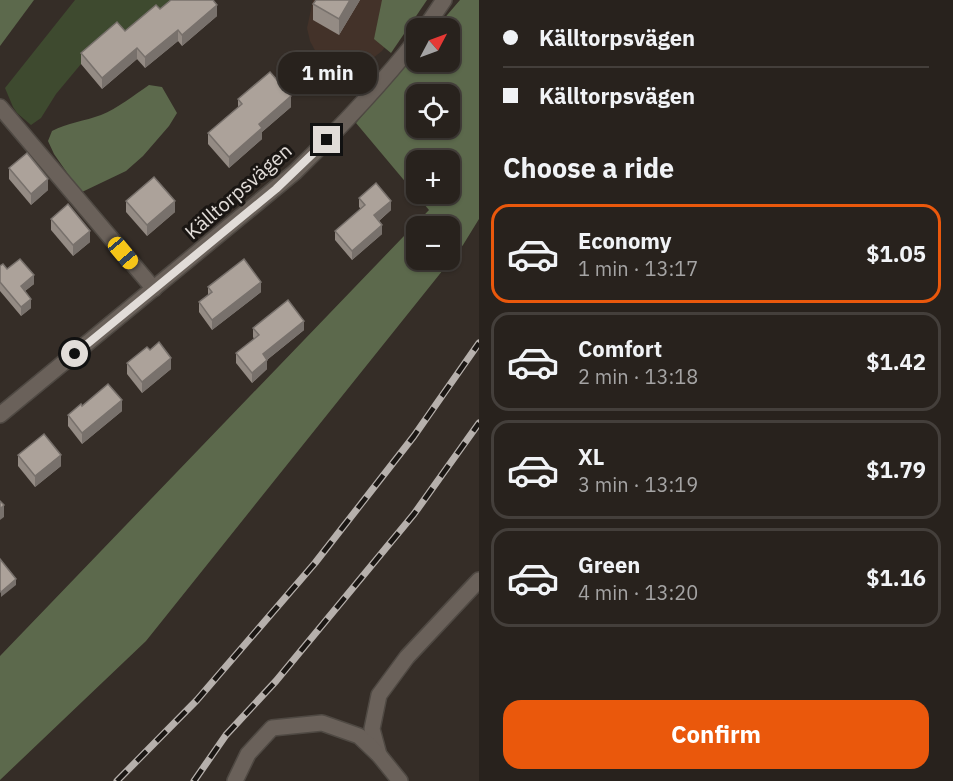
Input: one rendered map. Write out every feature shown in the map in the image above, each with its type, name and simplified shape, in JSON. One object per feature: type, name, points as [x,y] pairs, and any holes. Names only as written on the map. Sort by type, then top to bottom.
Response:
[{"type":"street","points":[[432,18],[444,0]]},
{"type":"street","name":"Källtorpsvägen","points":[[0,415],[295,172],[406,54]]},
{"type":"street","points":[[0,107],[154,290]]},
{"type":"street","points":[[379,755],[372,729],[379,695],[407,657],[479,579]]},
{"type":"street","points":[[235,781],[248,754],[272,728],[322,723],[359,736],[379,755],[400,781]]},
{"type":"shaded area","points":[[313,0],[418,0],[382,51],[364,65],[342,71],[320,60],[310,41],[307,28]]},
{"type":"green space","points":[[0,0],[34,0],[0,46]]},
{"type":"green space","points":[[75,0],[184,0],[125,42],[117,33],[81,64],[56,94],[41,118],[31,125],[17,113],[5,88]]},
{"type":"green space","points":[[382,0],[427,0],[415,18],[406,18],[406,31],[391,53],[374,39]]},
{"type":"green space","points":[[460,0],[479,0],[479,219],[460,249],[460,216],[423,216],[429,210],[424,204],[460,204],[460,150],[406,150],[406,183],[356,123],[406,64],[406,72],[460,72],[460,18],[445,18]]},
{"type":"green space","points":[[149,85],[162,87],[177,113],[169,126],[143,156],[126,171],[82,192],[54,154],[48,141],[52,131],[107,112]]},
{"type":"green space","points":[[406,234],[406,270],[443,270],[146,641],[0,780],[0,656]]},
{"type":"building","points":[[171,0],[213,0],[217,5],[182,35],[178,30],[145,57],[137,48],[102,78],[81,53],[117,22],[125,31],[156,5],[160,9]]},
{"type":"building","points":[[316,0],[350,0],[339,19],[313,4]]},
{"type":"building","points":[[270,72],[291,96],[259,124],[262,128],[229,157],[208,133],[242,104],[238,99]]},
{"type":"building","points":[[27,153],[48,179],[31,194],[9,168]]},
{"type":"building","points":[[154,177],[175,201],[147,225],[126,201]]},
{"type":"building","points":[[376,183],[391,201],[374,215],[382,225],[352,251],[335,231],[365,205],[359,198]]},
{"type":"building","points":[[68,204],[90,231],[73,245],[51,219]]},
{"type":"building","points":[[20,259],[34,275],[21,286],[31,299],[21,307],[0,282],[0,266],[3,264],[7,269]]},
{"type":"building","points":[[244,259],[261,282],[212,320],[199,302],[212,292],[208,287]]},
{"type":"building","points":[[288,300],[304,321],[263,354],[267,360],[252,373],[236,353],[259,335],[253,328]]},
{"type":"building","points":[[159,342],[171,358],[142,382],[127,363],[147,347],[150,350]]},
{"type":"building","points":[[108,384],[122,400],[82,433],[68,415]]},
{"type":"building","points":[[44,434],[61,455],[35,476],[18,455]]},
{"type":"building","points":[[0,559],[16,579],[1,592],[0,590]]},
{"type":"railway","points":[[117,781],[197,700],[315,563],[414,436],[479,343]]},
{"type":"railway","points":[[194,781],[226,735],[276,681],[414,514],[479,423]]},
{"type":"route","points":[[75,354],[276,189],[327,140]]}]
